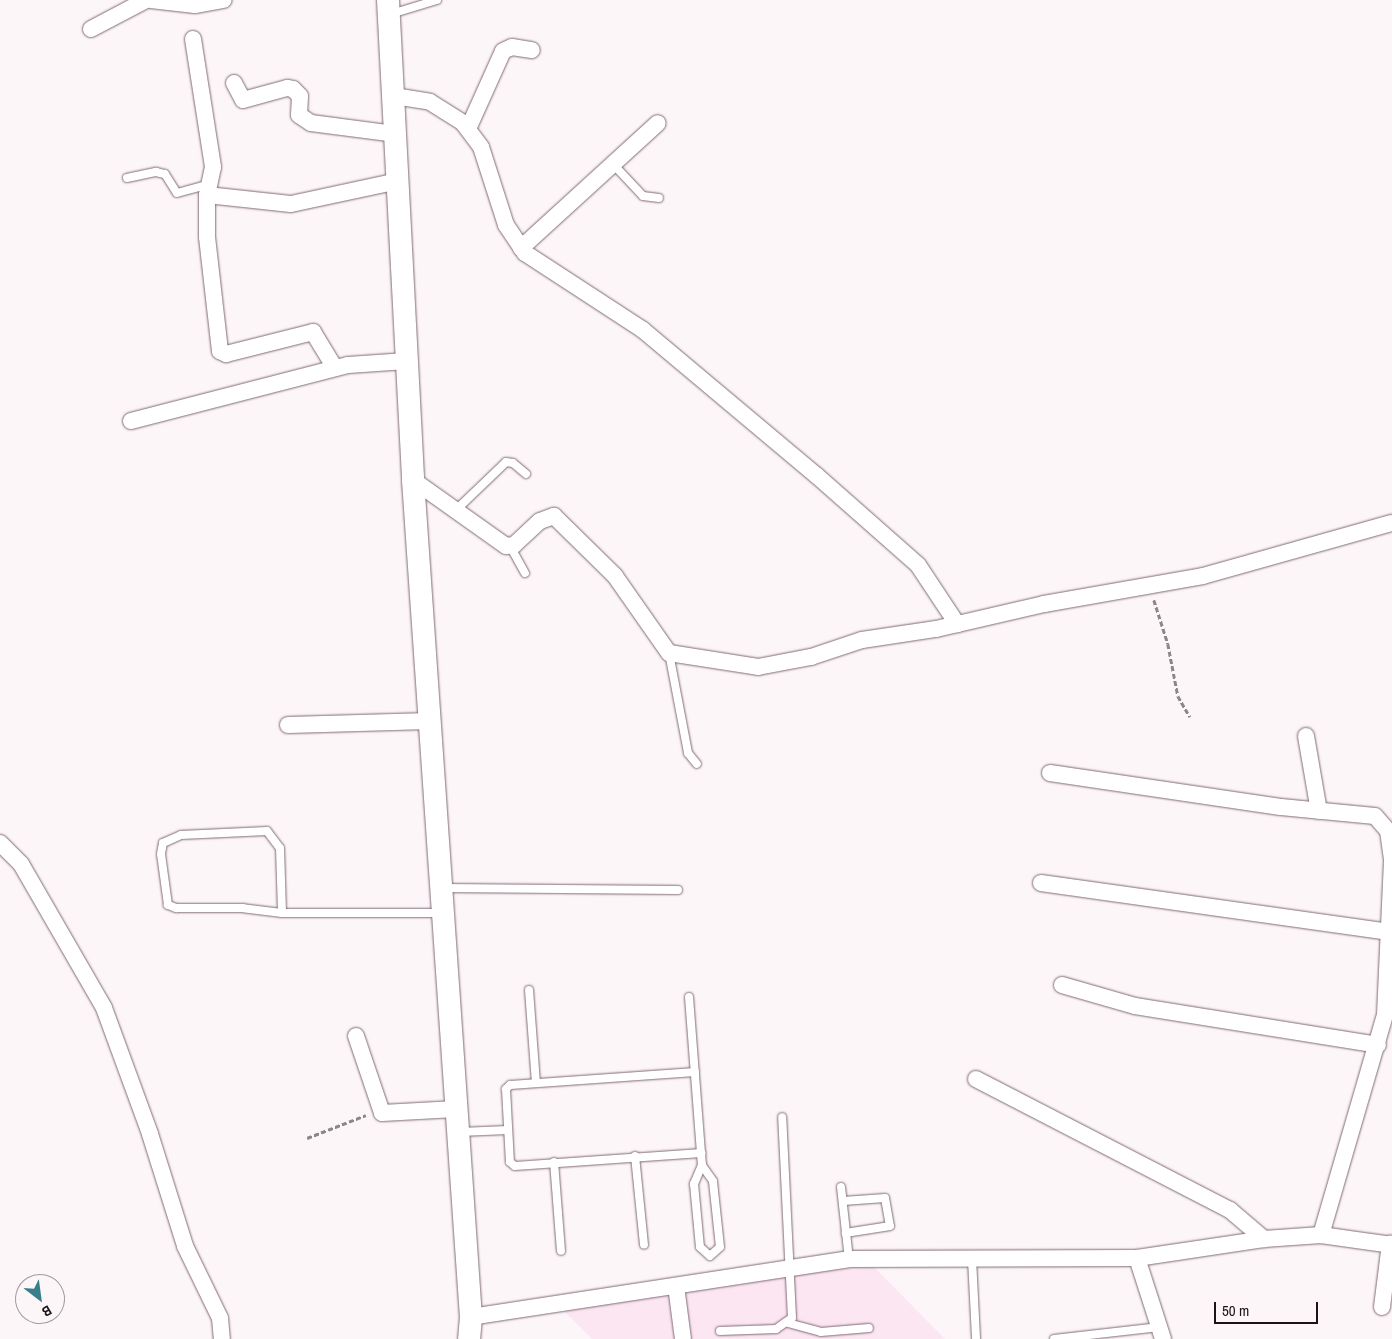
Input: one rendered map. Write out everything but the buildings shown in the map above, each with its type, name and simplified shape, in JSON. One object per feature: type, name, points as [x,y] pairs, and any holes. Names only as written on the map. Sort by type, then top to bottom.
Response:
[{"type":"street","points":[[91,29],[146,0]]},
{"type":"street","points":[[160,1],[195,5],[224,0]]},
{"type":"street","points":[[388,8],[413,480],[443,888],[471,1317],[469,1339]]},
{"type":"street","points":[[194,39],[211,144],[209,189],[210,279],[220,351],[226,354],[313,332],[335,368]]},
{"type":"street","points":[[468,129],[504,51],[512,47],[532,50]]},
{"type":"street","points":[[234,83],[244,100],[287,88],[293,90],[300,96],[299,114],[311,123],[396,134]]},
{"type":"street","points":[[394,96],[438,106],[468,129],[481,147],[506,224],[521,248],[545,269],[643,330],[816,475],[918,565],[957,624]]},
{"type":"street","points":[[521,248],[658,123]]},
{"type":"street","points":[[209,189],[291,204],[398,181]]},
{"type":"street","points":[[131,421],[335,368],[407,361]]},
{"type":"street","points":[[413,480],[510,546],[540,521],[554,516],[615,576],[669,653],[742,666],[776,666],[862,640],[957,624],[1044,604],[1149,587],[1392,523]]},
{"type":"street","points":[[288,725],[430,722]]},
{"type":"street","points":[[1306,736],[1319,811]]},
{"type":"street","points":[[1050,773],[1319,811],[1375,816],[1382,821],[1388,831],[1392,860],[1385,1015],[1378,1045],[1321,1235]]},
{"type":"street","points":[[0,843],[21,864],[104,1008],[150,1134],[184,1246],[220,1318],[222,1339]]},
{"type":"street","points":[[1041,883],[1390,932]]},
{"type":"street","points":[[1062,985],[1135,1006],[1378,1045]]},
{"type":"street","points":[[356,1036],[380,1110],[386,1115],[456,1109]]},
{"type":"street","points":[[976,1079],[1230,1210],[1264,1239]]},
{"type":"street","points":[[471,1317],[676,1286],[790,1265],[849,1259],[1137,1258],[1264,1239],[1321,1235],[1391,1244],[1382,1307]]},
{"type":"street","points":[[1137,1258],[1161,1333]]},
{"type":"street","points":[[676,1286],[683,1339]]},
{"type":"lane","points":[[388,8],[437,0]]},
{"type":"lane","points":[[612,163],[644,196],[659,198]]},
{"type":"lane","points":[[127,178],[156,172],[165,174],[177,193],[209,189]]},
{"type":"lane","points":[[456,510],[506,462],[513,463],[526,474]]},
{"type":"lane","points":[[510,546],[525,573]]},
{"type":"lane","points":[[669,653],[688,753],[697,764]]},
{"type":"lane","points":[[282,913],[280,848],[267,831],[181,835],[161,846],[166,901],[173,908],[282,913],[444,913]]},
{"type":"lane","points":[[443,888],[678,890]]},
{"type":"lane","points":[[529,990],[536,1083]]},
{"type":"lane","points":[[689,997],[702,1153],[702,1165],[694,1184],[700,1248],[710,1256],[720,1246],[713,1180],[702,1165]]},
{"type":"lane","points":[[695,1072],[508,1086],[508,1130],[512,1166],[636,1156],[702,1153]]},
{"type":"lane","points":[[720,1331],[776,1329],[788,1323],[792,1318],[782,1117]]},
{"type":"lane","points":[[458,1132],[508,1130]]},
{"type":"lane","points":[[636,1156],[644,1245]]},
{"type":"lane","points":[[554,1162],[561,1251]]},
{"type":"lane","points":[[841,1187],[849,1259]]},
{"type":"lane","points":[[843,1202],[885,1198],[890,1226],[846,1233]]},
{"type":"lane","points":[[972,1259],[976,1339]]},
{"type":"lane","points":[[788,1323],[821,1332],[869,1328]]},
{"type":"lane","points":[[1054,1339],[1161,1333]]},
{"type":"path","points":[[1149,587],[1168,644],[1178,696],[1190,717]]},
{"type":"path","points":[[307,1138],[380,1110]]},
{"type":"shaded area","points":[[872,1265],[945,1339],[592,1339],[558,1305]]}]
